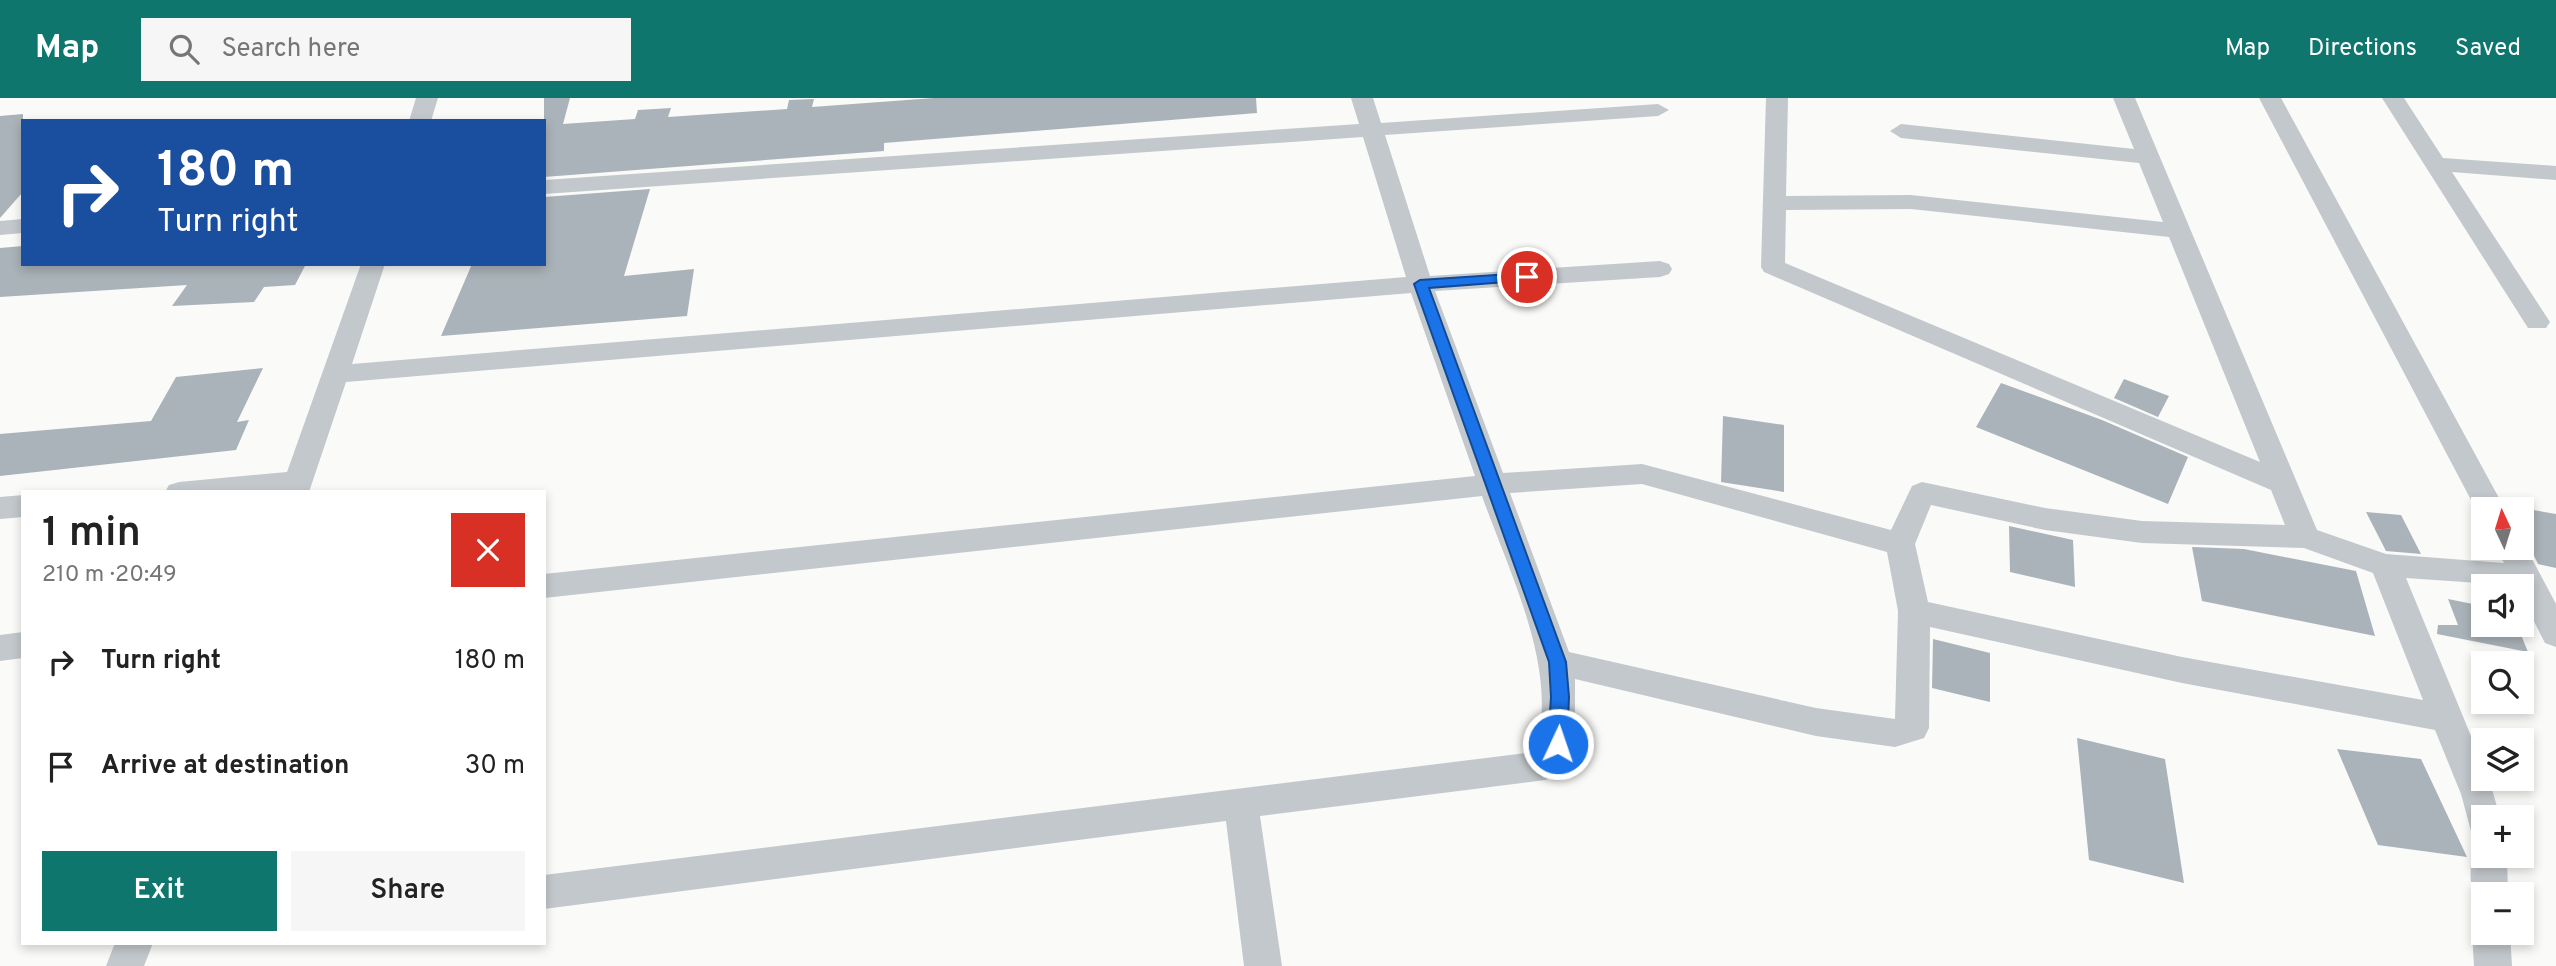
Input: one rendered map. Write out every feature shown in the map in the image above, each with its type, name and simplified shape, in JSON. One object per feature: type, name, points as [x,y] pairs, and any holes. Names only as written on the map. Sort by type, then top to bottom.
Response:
[{"type":"street","points":[[421,119],[428,98]]},
{"type":"street","points":[[546,892],[1545,765],[1558,744],[1560,697],[1557,662],[1420,284],[1362,98]]},
{"type":"street","points":[[1777,98],[1773,267],[2283,482]]},
{"type":"street","points":[[2124,98],[2305,537]]},
{"type":"street","points":[[2270,98],[2484,497]]},
{"type":"street","points":[[2393,98],[2537,322]]},
{"type":"street","points":[[546,187],[1658,110]]},
{"type":"street","points":[[1901,131],[2149,157]]},
{"type":"street","points":[[2435,163],[2556,173]]},
{"type":"street","points":[[1774,203],[1911,202],[2180,231]]},
{"type":"street","points":[[0,228],[21,226]]},
{"type":"street","points":[[218,490],[295,486],[372,266]]},
{"type":"street","points":[[335,374],[1420,284],[1660,269]]},
{"type":"street","points":[[546,586],[1493,484],[1642,474],[1900,544]]},
{"type":"street","points":[[1557,662],[1816,722],[1895,733],[1912,728],[1914,611],[1900,544],[1922,493],[2045,519],[2141,532],[2305,537],[2385,565],[2491,574]]},
{"type":"street","points":[[0,508],[21,506]]},
{"type":"street","points":[[2385,565],[2478,793],[2480,805]]},
{"type":"street","points":[[2534,592],[2556,634]]},
{"type":"street","points":[[1914,611],[2182,670],[2447,718]]},
{"type":"street","points":[[0,648],[21,645]]},
{"type":"street","points":[[1241,804],[1263,966]]},
{"type":"street","points":[[125,966],[133,945]]},
{"type":"street","points":[[2492,945],[2493,966]]},
{"type":"building","points":[[544,98],[570,98],[563,124],[635,119],[638,110],[671,108],[668,117],[787,109],[789,100],[814,99],[812,107],[934,98],[1256,98],[1257,113],[884,143],[884,151],[546,177]]},
{"type":"building","points":[[23,114],[21,194],[0,218],[0,116]]},
{"type":"building","points":[[650,189],[624,276],[694,269],[687,316],[441,336],[471,266],[546,266],[546,197]]},
{"type":"building","points":[[21,246],[21,266],[305,266],[295,285],[264,287],[254,302],[172,306],[187,285],[0,297],[0,248]]},
{"type":"building","points":[[263,368],[237,422],[249,420],[236,450],[0,476],[0,434],[151,421],[176,377]]},
{"type":"building","points":[[2124,379],[2169,396],[2158,417],[2114,398]]},
{"type":"building","points":[[2001,383],[2102,420],[2188,457],[2168,504],[1976,427]]},
{"type":"building","points":[[1723,416],[1784,425],[1784,492],[1721,482]]},
{"type":"building","points":[[2534,510],[2556,514],[2556,568],[2538,564],[2534,556]]},
{"type":"building","points":[[2366,512],[2401,515],[2421,554],[2386,551]]},
{"type":"building","points":[[2009,526],[2073,540],[2075,587],[2010,572]]},
{"type":"building","points":[[2192,547],[2244,549],[2356,571],[2375,636],[2202,601]]},
{"type":"building","points":[[2448,599],[2471,604],[2471,637],[2522,637],[2528,651],[2437,634],[2438,625],[2458,625]]},
{"type":"building","points":[[1933,639],[1990,653],[1990,702],[1932,688]]},
{"type":"building","points":[[2077,738],[2165,759],[2184,883],[2089,860]]},
{"type":"building","points":[[2337,749],[2421,759],[2467,857],[2378,845]]},
{"type":"route","points":[[1527,277],[1420,284],[1557,662],[1560,697],[1558,744]]}]
